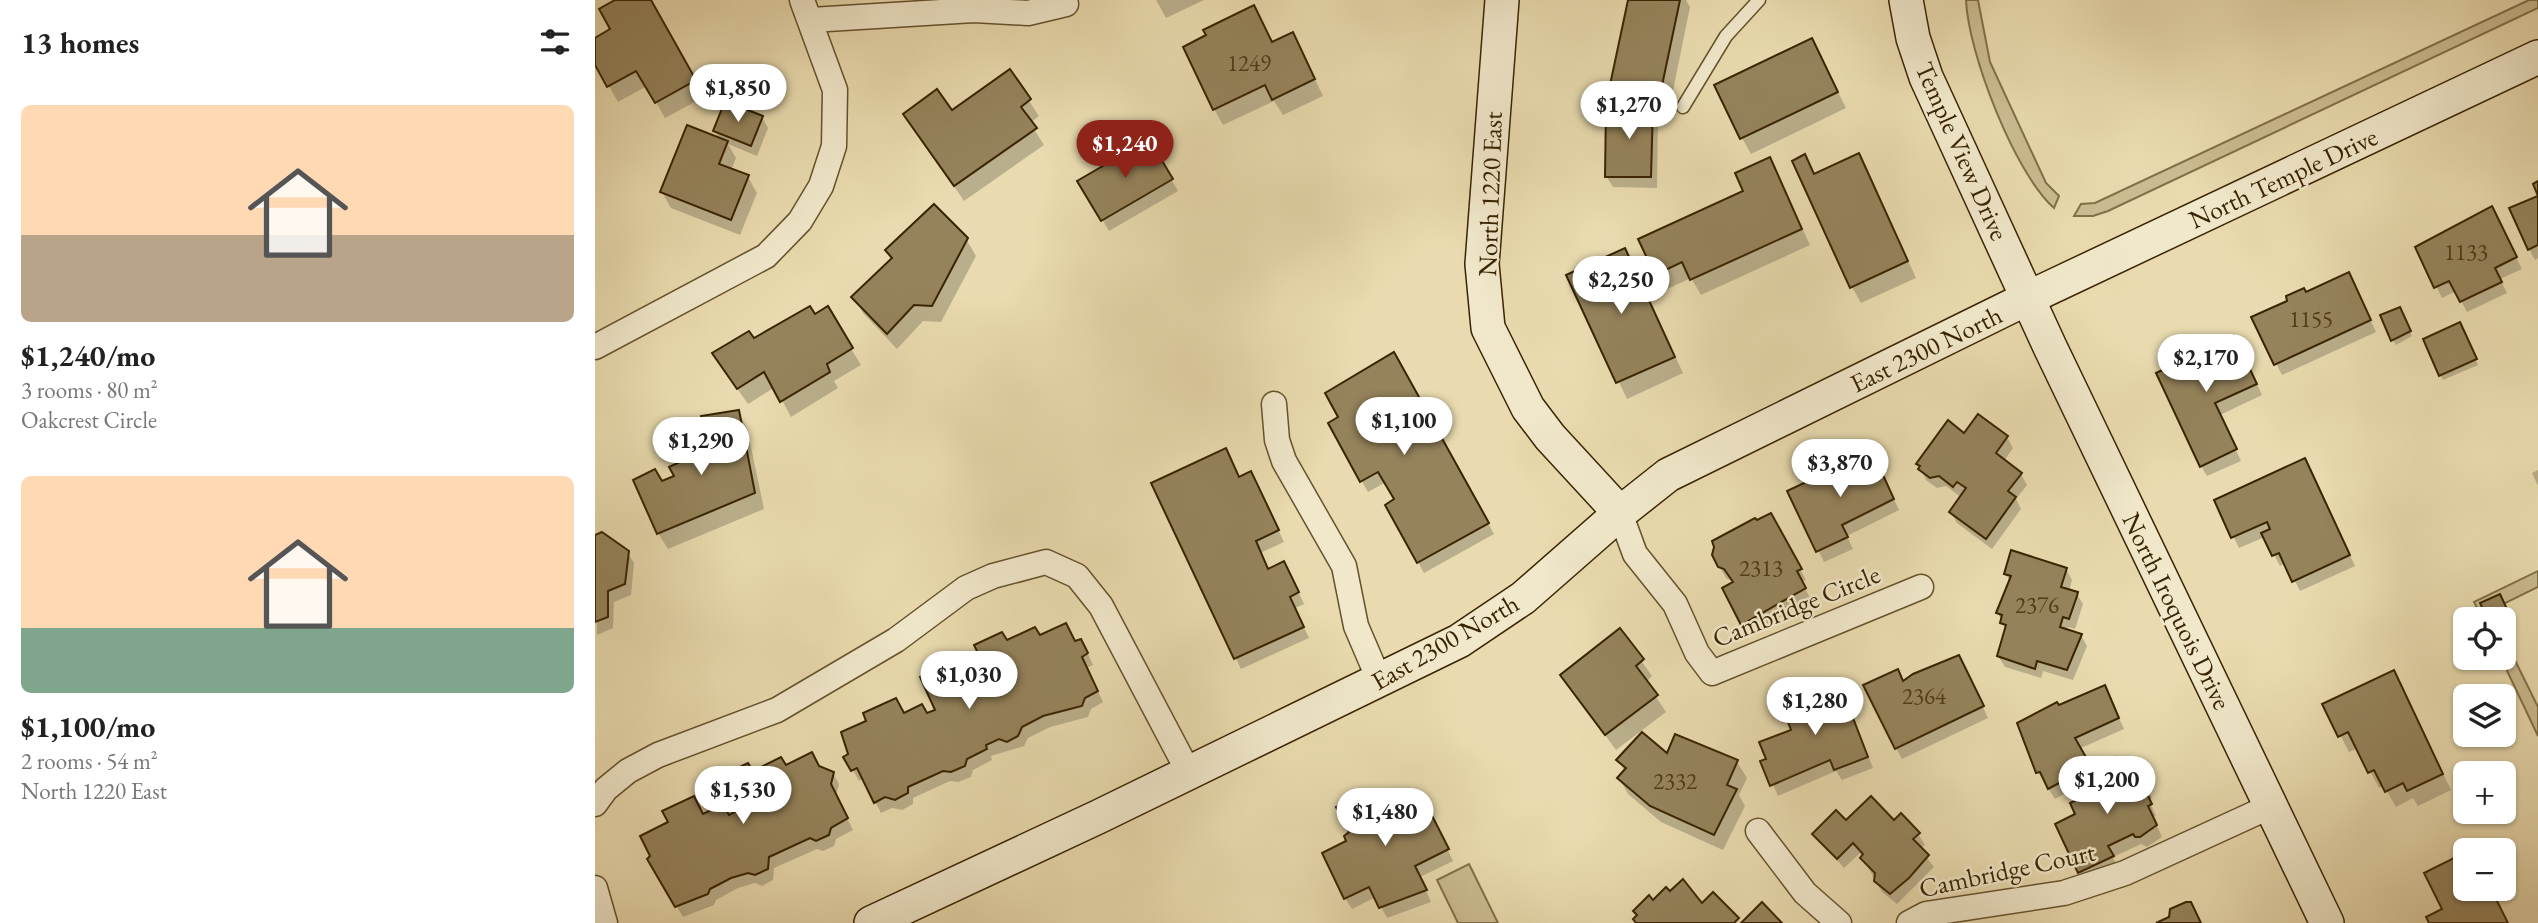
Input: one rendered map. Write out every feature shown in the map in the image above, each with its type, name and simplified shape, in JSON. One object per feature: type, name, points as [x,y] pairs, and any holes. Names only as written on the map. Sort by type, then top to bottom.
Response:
[{"type":"street","name":"North 1220 East","points":[[1502,0],[1482,264],[1488,328],[1528,408],[1550,437],[1619,513]]},
{"type":"street","name":"Temple View Drive","points":[[1906,0],[1913,38],[1926,77],[2028,298]]},
{"type":"street","points":[[595,347],[766,256],[800,221],[821,186],[834,146],[836,118],[835,90],[806,10],[974,10],[1028,13],[1066,4]]},
{"type":"street","name":"North Temple Drive","points":[[2028,298],[2538,57]]},
{"type":"street","name":"East 2300 North","points":[[871,923],[1380,682],[1459,640],[1523,598],[1619,513],[1668,475],[2028,298]]},
{"type":"street","name":"North Iroquois Drive","points":[[2028,298],[2327,923]]},
{"type":"street","points":[[1274,404],[1277,440],[1284,461],[1344,566],[1356,626],[1380,682]]},
{"type":"street","name":"Cambridge Circle","points":[[1619,513],[1635,554],[1675,604],[1697,653],[1712,673],[1921,587]]},
{"type":"street","points":[[595,804],[606,789],[628,771],[658,755],[777,710],[896,640],[966,589],[993,576],[1046,562],[1077,576],[1101,606],[1188,771]]},
{"type":"street","name":"Cambridge Court","points":[[1909,923],[1926,914],[2064,893],[2125,873],[2271,806]]},
{"type":"street","points":[[1758,831],[1805,893],[1839,923]]},
{"type":"street","points":[[595,888],[605,923]]},
{"type":"lane","points":[[1683,107],[1726,36],[1759,0]]},
{"type":"shaded area","points":[[1966,0],[1978,0],[1990,62],[2046,183],[2059,196],[2054,208],[2024,169],[1996,111],[1975,50]]},
{"type":"shaded area","points":[[2529,0],[2538,0],[2538,8],[2108,211],[2093,216],[2074,216],[2081,204],[2095,203]]},
{"type":"shaded area","points":[[2538,571],[2538,587],[2497,607],[2477,607],[2474,602]]},
{"type":"shaded area","points":[[2516,662],[2538,707],[2538,736],[2516,690],[2516,684],[2513,684],[2507,670],[2516,670]]},
{"type":"shaded area","points":[[1469,864],[1498,923],[1458,923],[1437,880]]},
{"type":"building","points":[[615,0],[651,0],[696,80],[655,103],[636,71],[607,87],[595,65],[595,38],[610,29],[599,9]]},
{"type":"building","points":[[1628,0],[1680,0],[1660,95],[1610,85]]},
{"type":"building","points":[[1254,5],[1272,42],[1293,32],[1315,79],[1272,100],[1265,85],[1213,110],[1183,47],[1206,35],[1203,30]]},
{"type":"building","points":[[1812,38],[1838,92],[1740,139],[1714,85]]},
{"type":"building","points":[[1010,69],[1031,99],[1021,107],[1037,128],[954,186],[903,114],[937,89],[952,110]]},
{"type":"building","points":[[725,101],[763,116],[751,146],[713,131]]},
{"type":"building","points":[[1606,106],[1653,106],[1651,177],[1605,177]]},
{"type":"building","points":[[687,125],[728,141],[719,164],[749,175],[731,220],[660,192]]},
{"type":"building","points":[[1149,139],[1173,179],[1101,221],[1077,181]]},
{"type":"building","points":[[1859,153],[1908,261],[1850,288],[1792,161],[1805,154],[1814,174]]},
{"type":"building","points":[[1770,157],[1802,229],[1690,280],[1682,262],[1655,275],[1638,239],[1743,191],[1735,173]]},
{"type":"building","points":[[2538,181],[2538,196],[2533,184]]},
{"type":"building","points":[[2538,196],[2538,245],[2528,250],[2509,208]]},
{"type":"building","points":[[934,204],[968,238],[932,306],[914,305],[887,334],[851,297],[892,258],[885,250]]},
{"type":"building","points":[[2492,206],[2517,257],[2495,268],[2502,282],[2460,302],[2449,281],[2434,288],[2415,247]]},
{"type":"building","points":[[1625,248],[1675,357],[1616,383],[1566,275]]},
{"type":"building","points":[[2349,272],[2371,320],[2274,365],[2251,317],[2287,301],[2286,296],[2304,288],[2306,292]]},
{"type":"building","points":[[810,306],[815,314],[828,306],[853,348],[827,364],[830,372],[780,402],[764,372],[737,389],[712,353],[749,331],[754,338]]},
{"type":"building","points":[[2400,307],[2411,331],[2391,341],[2380,315]]},
{"type":"building","points":[[2460,322],[2477,359],[2439,376],[2423,339]]},
{"type":"building","points":[[2234,335],[2257,384],[2215,403],[2237,449],[2200,467],[2156,373],[2171,366],[2167,358],[2197,343],[2201,350]]},
{"type":"building","points":[[1394,352],[1489,523],[1417,563],[1385,505],[1394,499],[1378,472],[1360,482],[1328,423],[1338,417],[1325,393]]},
{"type":"building","points":[[739,410],[755,493],[657,534],[633,480],[655,469],[662,481],[674,476],[669,467],[706,450],[701,416]]},
{"type":"building","points":[[1978,414],[2008,436],[1996,453],[2022,473],[2008,491],[2016,497],[1986,539],[1949,512],[1966,488],[1957,482],[1953,487],[1939,476],[1930,478],[1918,469],[1920,466],[1916,464],[1948,420],[1964,433]]},
{"type":"building","points":[[1226,448],[1239,477],[1251,471],[1279,530],[1256,541],[1268,569],[1284,561],[1299,592],[1290,597],[1304,627],[1234,659],[1151,483]]},
{"type":"building","points":[[1872,451],[1894,499],[1842,525],[1848,537],[1816,552],[1787,491]]},
{"type":"building","points":[[2305,458],[2350,555],[2292,582],[2279,553],[2272,556],[2261,533],[2270,529],[2267,522],[2231,538],[2214,500]]},
{"type":"building","points":[[1771,513],[1802,569],[1797,571],[1806,588],[1741,625],[1722,588],[1733,582],[1724,569],[1718,567],[1712,555],[1712,541],[1755,518],[1757,520]]},
{"type":"building","points":[[602,532],[629,551],[625,584],[608,591],[608,617],[595,622],[595,535]]},
{"type":"building","points":[[2011,550],[2067,568],[2061,587],[2078,592],[2069,619],[2063,617],[2060,627],[2082,634],[2067,670],[2037,661],[2035,669],[1997,656],[2006,625],[2000,623],[2002,615],[1996,613],[2011,576],[2004,574]]},
{"type":"building","points":[[2500,594],[2506,607],[2482,607],[2480,603]]},
{"type":"building","points":[[1066,623],[1075,641],[1081,639],[1088,653],[1082,657],[1098,691],[1085,698],[1082,706],[1043,716],[1022,727],[1018,736],[1007,742],[999,739],[986,745],[987,749],[967,759],[965,766],[951,772],[943,771],[908,787],[908,793],[895,800],[885,797],[874,803],[857,768],[851,771],[843,757],[848,754],[841,732],[866,721],[863,713],[896,698],[904,713],[922,704],[927,713],[935,710],[920,677],[947,663],[957,682],[978,673],[982,682],[990,678],[974,645],[1002,632],[1007,640],[1035,627],[1040,635]]},
{"type":"building","points":[[1620,628],[1644,659],[1636,666],[1658,695],[1605,735],[1560,675]]},
{"type":"building","points":[[1959,655],[1984,706],[1895,749],[1863,685],[1898,669],[1903,681],[1913,674]]},
{"type":"building","points":[[2394,670],[2443,774],[2407,791],[2403,783],[2385,792],[2374,770],[2368,773],[2348,732],[2338,737],[2322,704]]},
{"type":"building","points":[[1838,679],[1868,757],[1834,770],[1830,760],[1770,786],[1760,761],[1766,759],[1759,742],[1791,730],[1785,714],[1811,704],[1807,695]]},
{"type":"building","points":[[2105,685],[2119,718],[2075,738],[2091,766],[2048,789],[2040,772],[2036,773],[2017,723],[2057,702],[2059,705]]},
{"type":"building","points":[[1642,732],[1667,753],[1675,734],[1738,760],[1727,785],[1737,789],[1714,835],[1650,806],[1617,778],[1626,768],[1616,760]]},
{"type":"building","points":[[812,752],[819,766],[834,772],[831,784],[848,818],[831,828],[829,835],[816,841],[810,838],[769,857],[768,869],[755,875],[748,873],[731,878],[710,889],[708,894],[675,907],[647,859],[650,856],[640,836],[668,822],[662,811],[694,796],[703,814],[723,804],[729,815],[736,811],[719,777],[748,763],[753,771],[781,757],[786,765]]},
{"type":"building","points":[[2115,757],[2116,760],[2123,757],[2130,772],[2138,768],[2152,804],[2148,806],[2157,825],[2140,837],[2133,834],[2108,846],[2114,856],[2078,873],[2055,824],[2075,814],[2070,803],[2106,786],[2097,767]]},
{"type":"building","points":[[1420,792],[1449,849],[1415,866],[1427,890],[1379,908],[1369,887],[1344,899],[1322,853],[1346,841],[1344,836],[1349,832],[1336,807],[1374,793],[1385,815],[1394,811],[1395,801]]},
{"type":"building","points":[[1871,796],[1894,820],[1901,813],[1920,833],[1913,839],[1929,855],[1909,878],[1890,894],[1874,881],[1875,873],[1860,858],[1863,854],[1853,843],[1837,859],[1812,834],[1836,810],[1846,820]]},
{"type":"building","points":[[2453,858],[2453,901],[2497,901],[2508,923],[2429,923],[2426,917],[2442,909],[2424,873]]},
{"type":"building","points":[[1683,879],[1702,903],[1713,892],[1739,918],[1734,923],[1636,923],[1633,919],[1637,915],[1633,911],[1649,895],[1653,900],[1666,887],[1670,891]]},
{"type":"building","points":[[1762,902],[1782,923],[1741,923]]},
{"type":"building","points":[[2191,902],[2201,923],[2156,923],[2169,917],[2170,909]]}]
